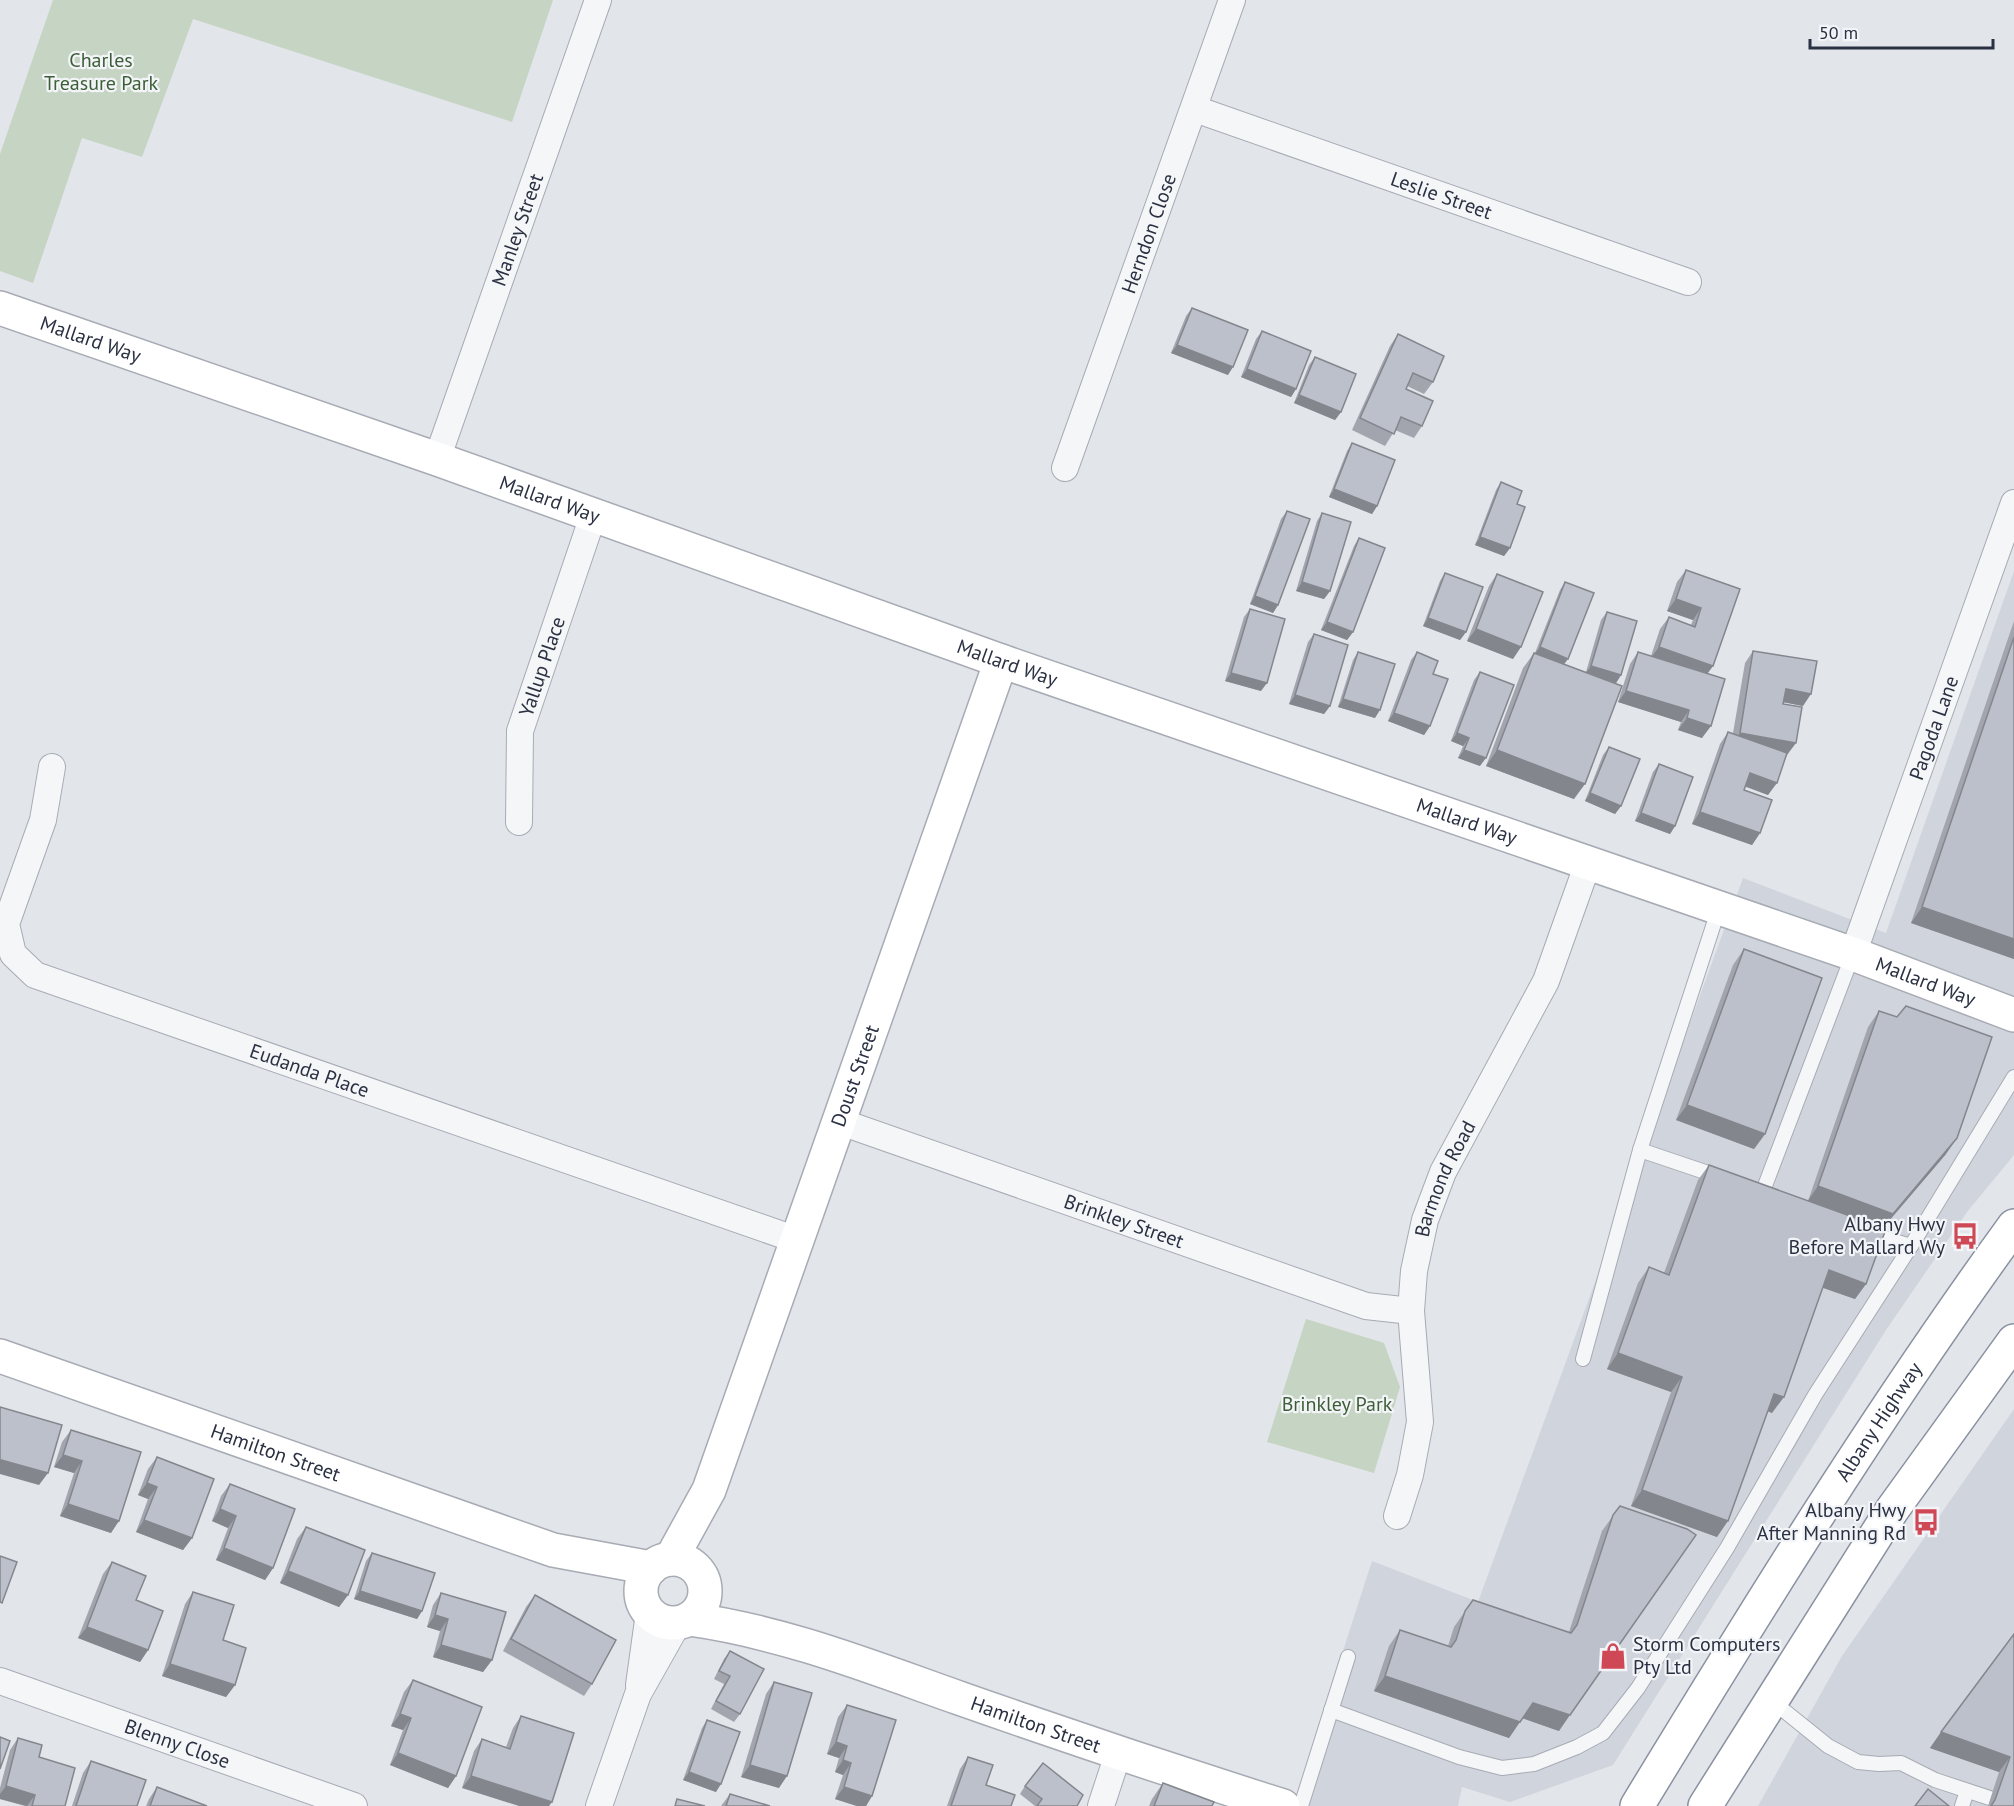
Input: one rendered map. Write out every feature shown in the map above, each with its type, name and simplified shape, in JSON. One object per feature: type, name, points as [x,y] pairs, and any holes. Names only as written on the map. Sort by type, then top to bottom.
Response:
[{"type":"main road","name":"Mallard Way","points":[[0,308],[436,459],[1001,661],[1854,954],[2014,1015]]},
{"type":"main road","name":"Doust Street","points":[[681,1571],[703,1547],[709,1490],[1001,661]]},
{"type":"main road","name":"Albany Highway","points":[[1635,1804],[1843,1475],[1934,1339],[2014,1226]]},
{"type":"main road","points":[[1705,1806],[1892,1510],[2014,1341]]},
{"type":"main road","name":"Hamilton Street","points":[[0,1356],[553,1550],[681,1571],[789,1639]]},
{"type":"main road","name":"Hamilton Street","points":[[553,1550],[664,1614],[789,1639],[1119,1754],[1283,1806]]},
{"type":"main road","points":[[681,1571],[705,1593],[704,1602],[699,1610],[664,1614],[642,1583],[681,1571]]},
{"type":"main road","points":[[1723,1806],[1728,1770]]},
{"type":"street","name":"Manley Street","points":[[436,459],[598,0]]},
{"type":"street","name":"Herndon Close","points":[[1065,468],[1232,0]]},
{"type":"street","name":"Leslie Street","points":[[1195,109],[1688,282]]},
{"type":"street","name":"Pagoda Lane","points":[[1854,954],[2014,503]]},
{"type":"street","name":"Yallup Place","points":[[519,822],[520,730],[593,516]]},
{"type":"street","name":"Eudanda Place","points":[[52,767],[43,820],[6,924],[13,954],[35,975],[797,1240]]},
{"type":"street","name":"Barmond Road","points":[[1397,1516],[1410,1474],[1420,1422],[1411,1311],[1414,1271],[1425,1220],[1443,1173],[1546,981],[1588,863]]},
{"type":"street","name":"Brinkley Street","points":[[838,1121],[1366,1306],[1411,1311]]},
{"type":"street","points":[[600,1806],[664,1614]]},
{"type":"street","name":"Blenny Close","points":[[0,1681],[354,1806]]},
{"type":"street","points":[[1101,1806],[1119,1754]]},
{"type":"lane","points":[[1583,1359],[1640,1150],[1719,908]]},
{"type":"lane","points":[[1762,1191],[1854,954]]},
{"type":"lane","points":[[1331,1710],[1458,1757],[1502,1768],[1534,1764],[1577,1747],[1603,1733],[1638,1688],[1721,1558],[1815,1395],[1911,1246],[2014,1077]]},
{"type":"lane","points":[[1640,1150],[1729,1180]]},
{"type":"lane","points":[[1856,1229],[1911,1246]]},
{"type":"lane","points":[[1300,1806],[1348,1657]]},
{"type":"lane","points":[[1772,1701],[1828,1746],[1858,1762],[1901,1763],[1935,1780],[2014,1806]]},
{"type":"lane","points":[[1962,1806],[1967,1791]]},
{"type":"shaded area","points":[[2014,571],[2014,1155],[1967,1212],[1886,1330],[1613,1765],[1510,1802],[1462,1787],[1458,1806],[1293,1806],[1372,1561],[1478,1602],[1743,878],[1886,933]]},
{"type":"shaded area","points":[[2014,1409],[2014,1806],[1758,1806],[1842,1656]]},
{"type":"green space","name":"Charles Treasure Park","points":[[53,0],[553,0],[512,122],[193,19],[142,157],[82,138],[33,283],[0,271],[0,154]]},
{"type":"green space","name":"Brinkley Park","points":[[1306,1319],[1384,1343],[1400,1387],[1374,1473],[1267,1442]]},
{"type":"building","points":[[1192,308],[1248,330],[1233,367],[1177,345]]},
{"type":"building","points":[[1262,331],[1311,351],[1296,389],[1247,369]]},
{"type":"building","points":[[1398,334],[1444,356],[1433,382],[1413,373],[1406,389],[1433,401],[1422,426],[1401,417],[1394,434],[1360,418]]},
{"type":"building","points":[[1315,357],[1356,374],[1341,412],[1299,395]]},
{"type":"building","points":[[1352,443],[1395,460],[1377,506],[1334,489]]},
{"type":"building","points":[[1501,482],[1522,491],[1517,504],[1525,507],[1510,548],[1480,537]]},
{"type":"building","points":[[1287,511],[1310,519],[1278,605],[1255,596]]},
{"type":"building","points":[[1322,513],[1351,522],[1330,591],[1302,582]]},
{"type":"building","points":[[1359,538],[1385,548],[1353,632],[1327,622]]},
{"type":"building","points":[[1686,570],[1740,589],[1713,666],[1659,647],[1669,617],[1695,627],[1701,608],[1676,599]]},
{"type":"building","points":[[1445,573],[1483,587],[1466,632],[1428,618]]},
{"type":"building","points":[[1497,574],[1543,592],[1521,647],[1476,629]]},
{"type":"building","points":[[1565,582],[1594,593],[1568,659],[1540,647]]},
{"type":"building","points":[[1250,609],[1285,619],[1267,683],[1231,673]]},
{"type":"building","points":[[1607,612],[1637,621],[1621,675],[1591,666]]},
{"type":"building","points":[[1314,634],[1348,645],[1330,706],[1295,695]]},
{"type":"building","points":[[2014,637],[2014,939],[1922,907]]},
{"type":"building","points":[[1753,651],[1817,661],[1811,694],[1786,689],[1783,704],[1802,707],[1796,743],[1740,733]]},
{"type":"building","points":[[1358,652],[1395,664],[1380,710],[1343,699]]},
{"type":"building","points":[[1417,652],[1438,661],[1433,674],[1448,679],[1430,726],[1394,713]]},
{"type":"building","points":[[1638,652],[1725,679],[1711,726],[1687,718],[1689,710],[1626,691]]},
{"type":"building","points":[[1534,653],[1622,686],[1585,784],[1497,750]]},
{"type":"building","points":[[1480,672],[1514,685],[1486,758],[1464,750],[1469,738],[1457,733]]},
{"type":"building","points":[[1728,732],[1787,753],[1777,783],[1750,773],[1744,790],[1772,800],[1760,833],[1700,812]]},
{"type":"building","points":[[1609,747],[1640,759],[1621,806],[1590,793]]},
{"type":"building","points":[[1659,764],[1693,777],[1675,826],[1641,813]]},
{"type":"building","points":[[1744,949],[1822,978],[1765,1134],[1687,1105]]},
{"type":"building","points":[[1906,1006],[1992,1037],[1957,1138],[1893,1214],[1818,1186],[1879,1011],[1897,1017]]},
{"type":"building","points":[[1709,1165],[1886,1229],[1866,1284],[1829,1270],[1784,1397],[1774,1394],[1728,1521],[1642,1490],[1682,1377],[1618,1353],[1649,1267],[1669,1275]]},
{"type":"building","points":[[0,1407],[62,1425],[48,1473],[1,1460],[0,1463]]},
{"type":"building","points":[[71,1430],[141,1452],[119,1521],[68,1504],[82,1461],[63,1455]]},
{"type":"building","points":[[157,1457],[214,1479],[192,1538],[144,1520],[157,1487],[147,1483]]},
{"type":"building","points":[[230,1484],[295,1509],[273,1568],[224,1548],[236,1516],[220,1509]]},
{"type":"building","points":[[1620,1506],[1687,1529],[1696,1535],[1570,1715],[1533,1703],[1520,1722],[1385,1676],[1400,1630],[1451,1647],[1456,1640],[1465,1611],[1473,1600],[1571,1633],[1577,1625],[1613,1515]]},
{"type":"building","points":[[306,1527],[365,1550],[348,1595],[288,1571]]},
{"type":"building","points":[[372,1553],[435,1573],[422,1611],[360,1591]]},
{"type":"building","points":[[0,1556],[17,1562],[2,1603],[0,1602]]},
{"type":"building","points":[[112,1562],[146,1576],[136,1600],[163,1611],[148,1650],[87,1627]]},
{"type":"building","points":[[193,1592],[234,1605],[223,1640],[246,1648],[235,1685],[170,1664]]},
{"type":"building","points":[[441,1593],[506,1612],[492,1660],[441,1645],[448,1619],[435,1615]]},
{"type":"building","points":[[535,1595],[616,1640],[592,1684],[511,1639]]},
{"type":"building","points":[[2014,1634],[2014,1806],[1991,1806],[2010,1757],[1941,1732]]},
{"type":"building","points":[[730,1651],[764,1669],[740,1714],[716,1701],[730,1676],[719,1671]]},
{"type":"building","points":[[413,1680],[482,1707],[456,1776],[398,1753],[411,1718],[400,1714]]},
{"type":"building","points":[[774,1682],[812,1693],[787,1776],[750,1765]]},
{"type":"building","points":[[847,1705],[896,1720],[872,1796],[844,1787],[851,1763],[843,1760],[847,1746],[836,1742]]},
{"type":"building","points":[[521,1716],[574,1733],[552,1802],[471,1776],[482,1739],[510,1749]]},
{"type":"building","points":[[707,1720],[740,1732],[721,1784],[689,1772]]},
{"type":"building","points":[[0,1737],[10,1741],[0,1769]]},
{"type":"building","points":[[18,1738],[42,1745],[39,1757],[75,1768],[65,1806],[32,1806],[35,1795],[6,1786]]},
{"type":"building","points":[[968,1757],[993,1765],[986,1785],[1015,1795],[1011,1806],[951,1806]]},
{"type":"building","points":[[91,1761],[146,1780],[137,1806],[76,1806]]},
{"type":"building","points":[[1043,1763],[1083,1795],[1077,1806],[1037,1806],[1042,1799],[1025,1786]]},
{"type":"building","points":[[1163,1783],[1214,1802],[1212,1806],[1154,1806]]},
{"type":"building","points":[[157,1787],[207,1806],[150,1806]]},
{"type":"building","points":[[1928,1789],[1949,1806],[1915,1806]]},
{"type":"building","points":[[730,1794],[770,1806],[726,1806]]},
{"type":"building","points":[[677,1799],[705,1806],[675,1806]]},
{"type":"place","name":"Albany Hwy Before Mallard Wy","points":[[1965,1236]]},
{"type":"place","name":"Albany Hwy After Manning Rd","points":[[1926,1522]]},
{"type":"place","name":"Storm Computers Pty Ltd","points":[[1613,1656]]}]
